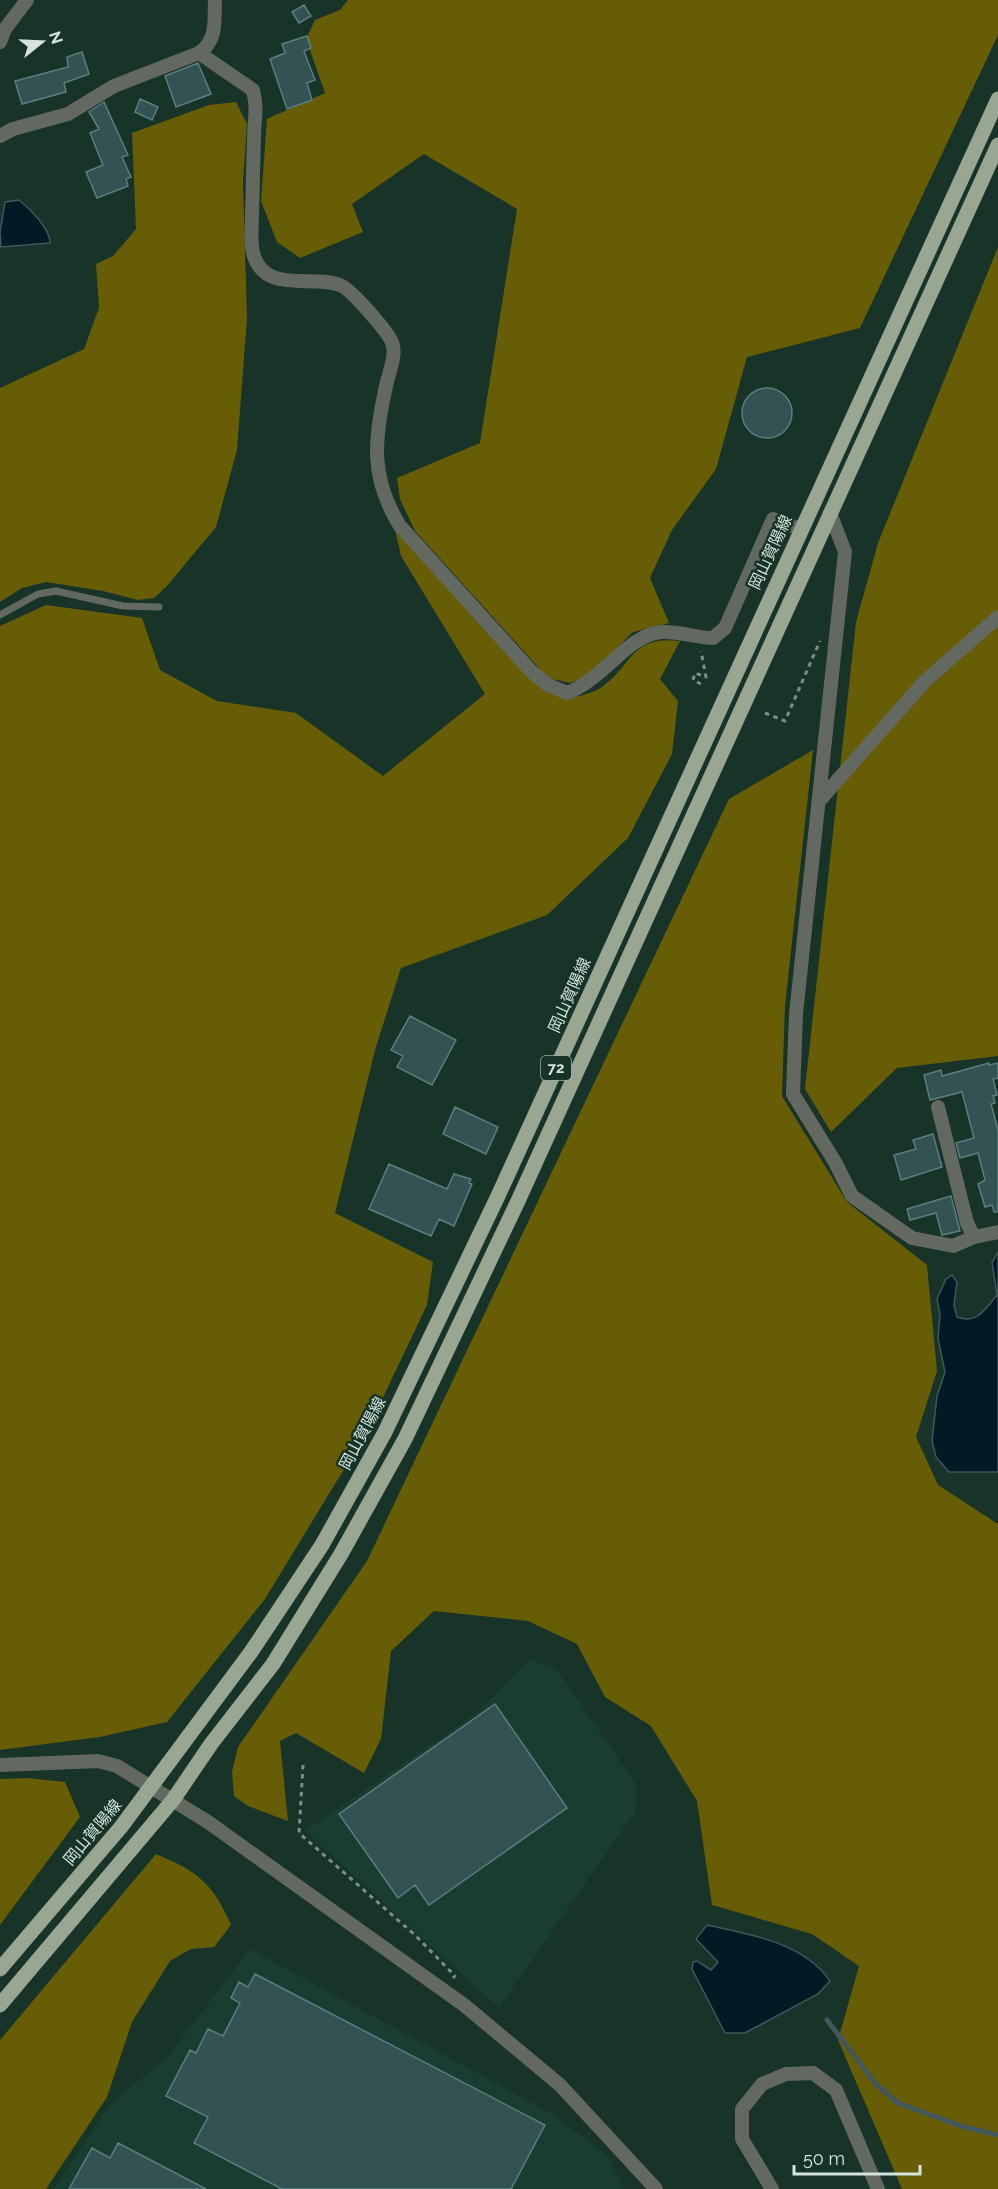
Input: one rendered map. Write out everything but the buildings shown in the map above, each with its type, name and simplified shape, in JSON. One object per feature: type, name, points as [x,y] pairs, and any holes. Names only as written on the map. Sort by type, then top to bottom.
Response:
[{"type":"main road","name":"岡山賀陽線","points":[[0,1970],[152,1786],[271,1623],[322,1545],[385,1432],[498,1196],[998,99]]},
{"type":"main road","name":"72","points":[[0,2005],[173,1800],[211,1744],[273,1664],[341,1554],[405,1440],[518,1201],[998,145]]},
{"type":"street","points":[[0,42],[10,21],[27,0]]},
{"type":"street","points":[[0,136],[13,129],[68,114],[114,86],[200,53],[208,47],[213,38],[215,0]]},
{"type":"street","points":[[200,53],[253,90],[258,119],[254,135],[252,224],[254,253],[259,265],[268,276],[282,280],[340,285],[350,291],[391,339],[394,351],[379,417],[376,453],[385,501],[400,526],[531,671],[548,685],[567,693],[584,687],[639,637],[662,632],[713,638],[725,628],[773,519],[801,529]]},
{"type":"street","points":[[830,513],[845,552],[796,1014],[793,1094],[835,1162],[852,1196],[912,1238],[953,1246],[974,1237],[998,1233]]},
{"type":"street","points":[[820,800],[925,681],[998,616]]},
{"type":"street","points":[[938,1107],[967,1223],[974,1237]]},
{"type":"street","points":[[0,1765],[98,1761],[117,1766],[208,1822],[464,2006],[560,2085],[656,2189]]},
{"type":"street","points":[[772,2189],[742,2139],[742,2109],[762,2085],[786,2074],[813,2073],[836,2090],[878,2189]]},
{"type":"lane","points":[[0,615],[38,594],[56,591],[123,606],[159,607]]},
{"type":"path","points":[[700,684],[693,680],[695,673],[706,677],[700,647],[703,638]]},
{"type":"path","points":[[765,713],[785,721],[815,646],[821,639]]},
{"type":"path","points":[[303,1765],[299,1833],[416,1936],[455,1976],[451,1982]]},
{"type":"shaded area","points":[[348,0],[998,0],[998,35],[860,328],[747,357],[716,469],[672,530],[650,578],[669,623],[633,632],[588,676],[570,683],[548,678],[415,531],[400,499],[397,478],[480,443],[517,209],[424,154],[352,204],[363,232],[300,258],[277,242],[261,201],[267,119],[325,93],[306,39],[315,20],[340,10]]},
{"type":"shaded area","points":[[236,102],[247,124],[243,182],[247,318],[237,450],[216,527],[166,587],[154,598],[138,600],[103,591],[46,582],[22,588],[0,602],[0,388],[84,349],[99,308],[96,264],[113,256],[136,229],[132,133],[209,105]]},
{"type":"shaded area","points":[[998,247],[998,1056],[897,1068],[831,1132],[805,1089],[856,622],[878,543]]},
{"type":"shaded area","points":[[395,529],[542,688],[567,700],[599,689],[641,648],[663,640],[680,641],[660,679],[678,701],[672,754],[628,838],[547,915],[401,968],[375,1050],[335,1213],[433,1262],[427,1305],[366,1433],[265,1599],[167,1722],[100,1737],[0,1750],[0,626],[46,605],[142,618],[160,670],[217,701],[296,713],[383,776],[485,694],[401,556]]},
{"type":"shaded area","points":[[813,750],[785,1006],[782,1096],[847,1202],[927,1265],[937,1371],[916,1437],[938,1485],[998,1524],[998,2189],[902,2189],[838,2040],[859,1966],[812,1934],[712,1905],[697,1801],[651,1726],[605,1697],[577,1644],[528,1621],[434,1611],[391,1651],[381,1739],[364,1773],[296,1733],[280,1741],[288,1821],[248,1806],[234,1796],[232,1772],[238,1747],[367,1561],[729,799]]},
{"type":"shaded area","points":[[531,1659],[558,1671],[635,1782],[637,1798],[635,1812],[499,2008],[305,1831],[475,1714]]},
{"type":"shaded area","points":[[28,1778],[65,1782],[80,1817],[0,1925],[0,1779]]},
{"type":"shaded area","points":[[156,1854],[182,1866],[202,1880],[217,1899],[231,1925],[214,1947],[191,1949],[170,1961],[132,2022],[107,2097],[46,2189],[0,2189],[0,2040]]},
{"type":"shaded area","points":[[250,1949],[549,2112],[607,2155],[624,2189],[54,2189],[108,2106],[168,2056]]},
{"type":"water","points":[[19,200],[43,225],[50,243],[1,247],[0,232],[5,202]]},
{"type":"water","points":[[998,1252],[998,1472],[949,1472],[936,1457],[932,1441],[937,1396],[945,1372],[938,1339],[940,1314],[937,1299],[946,1279],[952,1275],[957,1282],[954,1305],[957,1317],[970,1319],[980,1314],[997,1295],[992,1263]]},
{"type":"water","points":[[707,1925],[741,1932],[791,1949],[806,1957],[830,1981],[818,1994],[745,2033],[725,2033],[692,1969],[693,1962],[697,1961],[711,1970],[718,1962],[696,1939]]},
{"type":"waterway","points":[[827,2020],[876,2084],[898,2103],[961,2126],[998,2135]]}]
